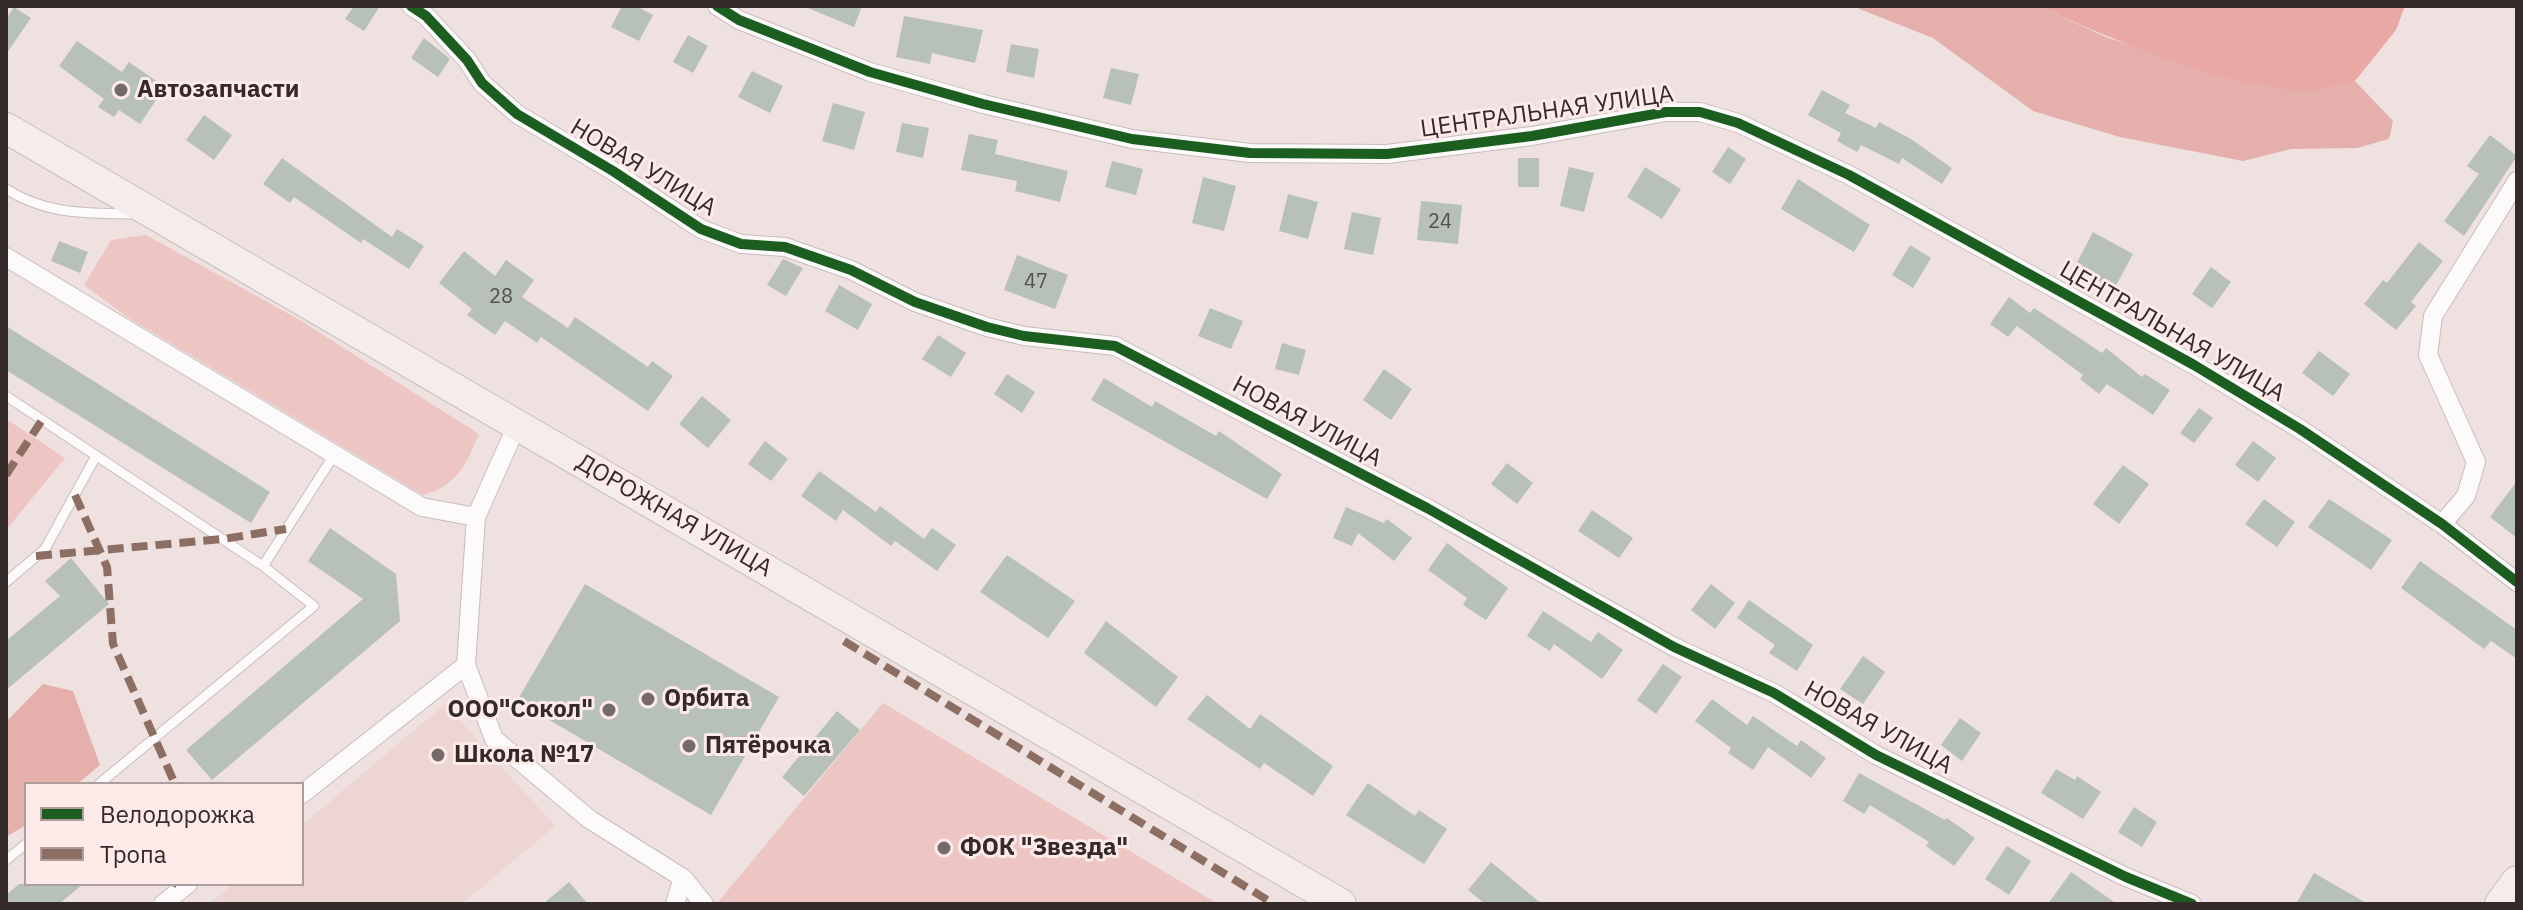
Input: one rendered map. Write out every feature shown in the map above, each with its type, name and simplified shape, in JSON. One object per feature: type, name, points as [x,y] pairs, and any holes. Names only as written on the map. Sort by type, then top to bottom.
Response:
[{"type":"main road","name":"ДОРОЖНАЯ УЛИЦА","points":[[6,128],[1341,904]]},
{"type":"main road","points":[[2500,904],[2517,881]]},
{"type":"street","name":"НОВАЯ УЛИЦА","points":[[411,6],[426,16],[467,60],[482,83],[517,114],[613,171],[701,229],[741,244],[785,247],[851,270],[915,302],[987,327],[1024,336],[1115,346],[1427,508],[1674,647],[1774,693],[1876,755],[2126,877],[2192,904]]},
{"type":"street","name":"ЦЕНТРАЛЬНАЯ УЛИЦА","points":[[717,6],[739,20],[870,72],[983,104],[1132,139],[1250,153],[1387,154],[1532,136],[1666,112],[1700,112],[1738,123],[1849,175],[2194,365],[2300,429],[2442,524],[2517,582]]},
{"type":"street","points":[[2442,524],[2466,496],[2476,462],[2428,355],[2433,316],[2511,203],[2517,181]]},
{"type":"street","points":[[6,257],[422,507],[476,517]]},
{"type":"street","points":[[517,425],[476,517],[466,665],[494,739],[589,819],[683,878],[704,904]]},
{"type":"street","points":[[304,792],[466,665]]},
{"type":"street","points":[[675,904],[683,878]]},
{"type":"street","points":[[163,904],[186,886]]},
{"type":"lane","points":[[6,189],[31,205],[62,211],[156,215]]},
{"type":"lane","points":[[6,396],[263,566],[314,606],[101,782]]},
{"type":"lane","points":[[263,566],[334,455]]},
{"type":"lane","points":[[6,582],[45,549],[96,456]]},
{"type":"lane","points":[[6,860],[24,846]]},
{"type":"shaded area","points":[[1852,6],[2039,6],[2108,38],[2238,79],[2308,90],[2355,81],[2393,121],[2389,139],[2357,148],[2291,149],[2243,161],[2120,137],[2033,111],[1933,38]]},
{"type":"shaded area","points":[[2039,6],[2405,6],[2396,30],[2355,81],[2307,90],[2242,81],[2207,72],[2134,47]]},
{"type":"shaded area","points":[[146,235],[298,319],[479,434],[459,473],[445,486],[423,495],[129,318],[84,285],[111,240]]},
{"type":"shaded area","points":[[6,419],[65,458],[6,530]]},
{"type":"shaded area","points":[[43,684],[73,691],[100,765],[79,782],[24,782],[24,826],[6,837],[6,722]]},
{"type":"shaded area","name":"ФОК \"Звезда\"","points":[[883,703],[1218,904],[721,904],[719,901]]},
{"type":"shaded area","name":"Школа №17","points":[[445,704],[555,826],[462,904],[209,904],[231,886],[304,886],[304,823]]},
{"type":"building","points":[[354,6],[380,6],[364,31],[345,19]]},
{"type":"building","points":[[622,6],[636,6],[653,15],[639,41],[611,27]]},
{"type":"building","points":[[803,6],[862,6],[854,27]]},
{"type":"building","points":[[14,7],[31,18],[6,54],[6,19]]},
{"type":"building","points":[[904,16],[983,30],[975,63],[932,53],[930,64],[896,57]]},
{"type":"building","points":[[688,35],[708,46],[693,73],[673,62]]},
{"type":"building","points":[[424,38],[450,59],[438,77],[411,58]]},
{"type":"building","points":[[77,41],[122,72],[129,62],[165,87],[140,124],[119,110],[114,117],[98,107],[104,99],[59,66]]},
{"type":"building","points":[[1011,44],[1039,49],[1034,78],[1006,72]]},
{"type":"building","points":[[1111,68],[1139,74],[1131,105],[1103,98]]},
{"type":"building","points":[[752,71],[783,86],[770,113],[738,97]]},
{"type":"building","points":[[1822,90],[1850,105],[1845,113],[1876,128],[1879,122],[1911,139],[1952,168],[1942,184],[1902,158],[1899,164],[1861,145],[1857,152],[1837,141],[1841,133],[1808,115]]},
{"type":"building","points":[[833,103],[865,112],[854,150],[822,141]]},
{"type":"building","points":[[204,115],[232,135],[214,160],[186,140]]},
{"type":"building","points":[[902,123],[929,128],[923,158],[896,152]]},
{"type":"building","points":[[969,134],[998,140],[995,154],[1068,171],[1060,202],[1015,191],[1017,181],[961,170]]},
{"type":"building","points":[[2490,135],[2517,156],[2464,236],[2444,221],[2479,174],[2467,166]]},
{"type":"building","points":[[1728,147],[1746,159],[1730,184],[1712,172]]},
{"type":"building","points":[[282,158],[392,237],[397,229],[424,246],[409,269],[363,239],[361,243],[294,197],[290,203],[263,184]]},
{"type":"building","points":[[1518,158],[1539,158],[1539,187],[1518,187]]},
{"type":"building","points":[[1112,161],[1143,169],[1136,195],[1105,187]]},
{"type":"building","points":[[1569,167],[1594,173],[1584,212],[1560,206]]},
{"type":"building","points":[[1645,167],[1681,189],[1662,219],[1627,197]]},
{"type":"building","points":[[1203,177],[1236,186],[1224,231],[1192,223]]},
{"type":"building","points":[[1798,179],[1870,225],[1854,252],[1781,209]]},
{"type":"building","points":[[1288,194],[1318,202],[1308,239],[1279,231]]},
{"type":"building","points":[[1421,201],[1462,205],[1458,244],[1417,240]]},
{"type":"building","points":[[1352,212],[1381,218],[1373,255],[1344,249]]},
{"type":"building","points":[[2093,232],[2133,254],[2114,289],[2074,268]]},
{"type":"building","points":[[59,241],[88,252],[80,273],[51,261]]},
{"type":"building","points":[[2419,242],[2443,261],[2411,302],[2416,306],[2396,330],[2364,304],[2383,280],[2387,283]]},
{"type":"building","points":[[1910,245],[1931,258],[1913,288],[1892,275]]},
{"type":"building","points":[[464,251],[495,276],[506,260],[534,280],[522,297],[568,328],[575,317],[648,367],[652,361],[673,376],[648,411],[541,337],[537,343],[505,321],[495,335],[467,315],[472,309],[439,283]]},
{"type":"building","points":[[1017,255],[1068,275],[1055,309],[1004,290]]},
{"type":"building","points":[[783,259],[803,268],[786,296],[767,285]]},
{"type":"building","points":[[2211,267],[2231,282],[2212,308],[2192,294]]},
{"type":"building","points":[[839,285],[872,304],[858,330],[825,311]]},
{"type":"building","points":[[2009,297],[2030,313],[2034,308],[2102,353],[2106,348],[2142,377],[2145,374],[2170,390],[2153,415],[2107,384],[2099,394],[2080,379],[2083,375],[2017,326],[2008,337],[1990,324]]},
{"type":"building","points":[[1210,308],[1243,321],[1231,349],[1198,336]]},
{"type":"building","points":[[6,326],[270,492],[251,523],[6,370]]},
{"type":"building","points":[[938,335],[966,353],[951,377],[922,359]]},
{"type":"building","points":[[1282,343],[1306,350],[1299,375],[1275,369]]},
{"type":"building","points":[[2319,351],[2350,374],[2333,396],[2302,373]]},
{"type":"building","points":[[1384,369],[1412,389],[1391,420],[1363,400]]},
{"type":"building","points":[[1007,374],[1035,392],[1022,413],[994,394]]},
{"type":"building","points":[[1104,378],[1152,407],[1155,401],[1216,436],[1219,431],[1282,474],[1267,499],[1091,400]]},
{"type":"building","points":[[702,396],[731,420],[708,448],[679,424]]},
{"type":"building","points":[[2199,408],[2213,418],[2194,443],[2180,433]]},
{"type":"building","points":[[765,441],[788,459],[771,481],[748,464]]},
{"type":"building","points":[[2253,441],[2276,458],[2258,482],[2235,465]]},
{"type":"building","points":[[1507,463],[1533,483],[1517,504],[1491,484]]},
{"type":"building","points":[[2123,465],[2149,484],[2119,524],[2093,504]]},
{"type":"building","points":[[819,471],[876,512],[880,506],[924,539],[932,528],[956,545],[937,571],[895,541],[891,546],[843,510],[836,521],[801,496]]},
{"type":"building","points":[[2517,481],[2517,538],[2490,517]]},
{"type":"building","points":[[2264,499],[2295,522],[2277,547],[2245,524]]},
{"type":"building","points":[[2329,499],[2392,540],[2371,570],[2308,527]]},
{"type":"building","points":[[1346,507],[1384,523],[1387,519],[1412,538],[1394,561],[1358,533],[1352,546],[1333,538]]},
{"type":"building","points":[[1592,510],[1633,538],[1619,558],[1578,531]]},
{"type":"building","points":[[330,528],[396,574],[400,621],[212,780],[186,750],[363,599],[308,561]]},
{"type":"building","points":[[1447,543],[1508,588],[1486,620],[1463,605],[1467,598],[1428,570]]},
{"type":"building","points":[[1007,555],[1075,601],[1048,638],[980,592]]},
{"type":"building","points":[[71,558],[109,604],[6,690],[6,641],[60,596],[45,581]]},
{"type":"building","points":[[2420,561],[2517,630],[2517,659],[2491,641],[2484,649],[2401,588]]},
{"type":"building","name":"Орбита","points":[[585,584],[779,697],[711,815],[517,701]]},
{"type":"building","points":[[1711,584],[1735,603],[1715,629],[1691,610]]},
{"type":"building","points":[[1749,600],[1813,645],[1797,671],[1769,653],[1775,645],[1737,618]]},
{"type":"building","points":[[1543,611],[1591,642],[1598,632],[1623,650],[1602,679],[1554,644],[1550,651],[1527,636]]},
{"type":"building","points":[[1106,621],[1178,677],[1156,707],[1084,653]]},
{"type":"building","points":[[1863,656],[1885,672],[1863,704],[1840,689]]},
{"type":"building","points":[[1663,664],[1682,677],[1656,714],[1637,700]]},
{"type":"building","points":[[1207,695],[1250,729],[1260,714],[1333,766],[1313,796],[1264,763],[1260,769],[1187,719]]},
{"type":"building","points":[[1712,699],[1747,725],[1753,716],[1797,746],[1801,740],[1826,758],[1811,778],[1768,747],[1753,770],[1728,753],[1731,748],[1695,721]]},
{"type":"building","points":[[837,711],[860,730],[804,796],[782,777]]},
{"type":"building","points":[[1960,718],[1981,733],[1962,761],[1941,745]]},
{"type":"building","points":[[2056,769],[2075,780],[2077,776],[2101,792],[2083,819],[2041,793]]},
{"type":"building","points":[[1859,773],[1945,820],[1947,818],[1975,838],[1954,866],[1926,846],[1929,842],[1870,805],[1864,814],[1843,801]]},
{"type":"building","points":[[1368,783],[1415,816],[1419,810],[1447,829],[1424,864],[1346,815]]},
{"type":"building","points":[[2134,807],[2157,822],[2142,847],[2118,832]]},
{"type":"building","points":[[2007,846],[2031,861],[2009,895],[1985,879]]},
{"type":"building","points":[[1491,862],[1542,904],[1485,904],[1468,890]]},
{"type":"building","points":[[2071,872],[2117,904],[2048,904]]},
{"type":"building","points":[[2314,873],[2368,904],[2296,904]]},
{"type":"building","points":[[569,882],[588,904],[543,904]]},
{"type":"building","points":[[19,884],[81,886],[59,904],[6,904],[6,895]]},
{"type":"marked path","points":[[6,475],[42,420]]},
{"type":"marked path","points":[[75,495],[107,567],[113,644],[174,782]]},
{"type":"marked path","points":[[36,556],[223,539],[286,529]]},
{"type":"marked path","points":[[844,641],[1274,904]]},
{"type":"cycle path","points":[[411,6],[426,16],[467,60],[482,83],[517,114],[613,171],[701,229],[741,244],[785,247],[851,270],[915,302],[987,327],[1024,336],[1115,346],[1427,508],[1674,647],[1774,693],[1876,755],[2126,877],[2192,904]]},
{"type":"cycle path","points":[[717,6],[739,20],[870,72],[983,104],[1132,139],[1250,153],[1387,154],[1532,136],[1666,112],[1700,112],[1738,123],[1849,175],[2194,365],[2300,429],[2442,524],[2517,582]]},
{"type":"place","name":"Автозапчасти","points":[[121,90]]},
{"type":"place","name":"Орбита","points":[[648,699]]},
{"type":"place","name":"ООО\"Сокол\"","points":[[609,710]]},
{"type":"place","name":"Пятёрочка","points":[[689,746]]},
{"type":"place","name":"Школа №17","points":[[438,755]]},
{"type":"place","name":"ФОК \"Звезда\"","points":[[944,848]]}]
